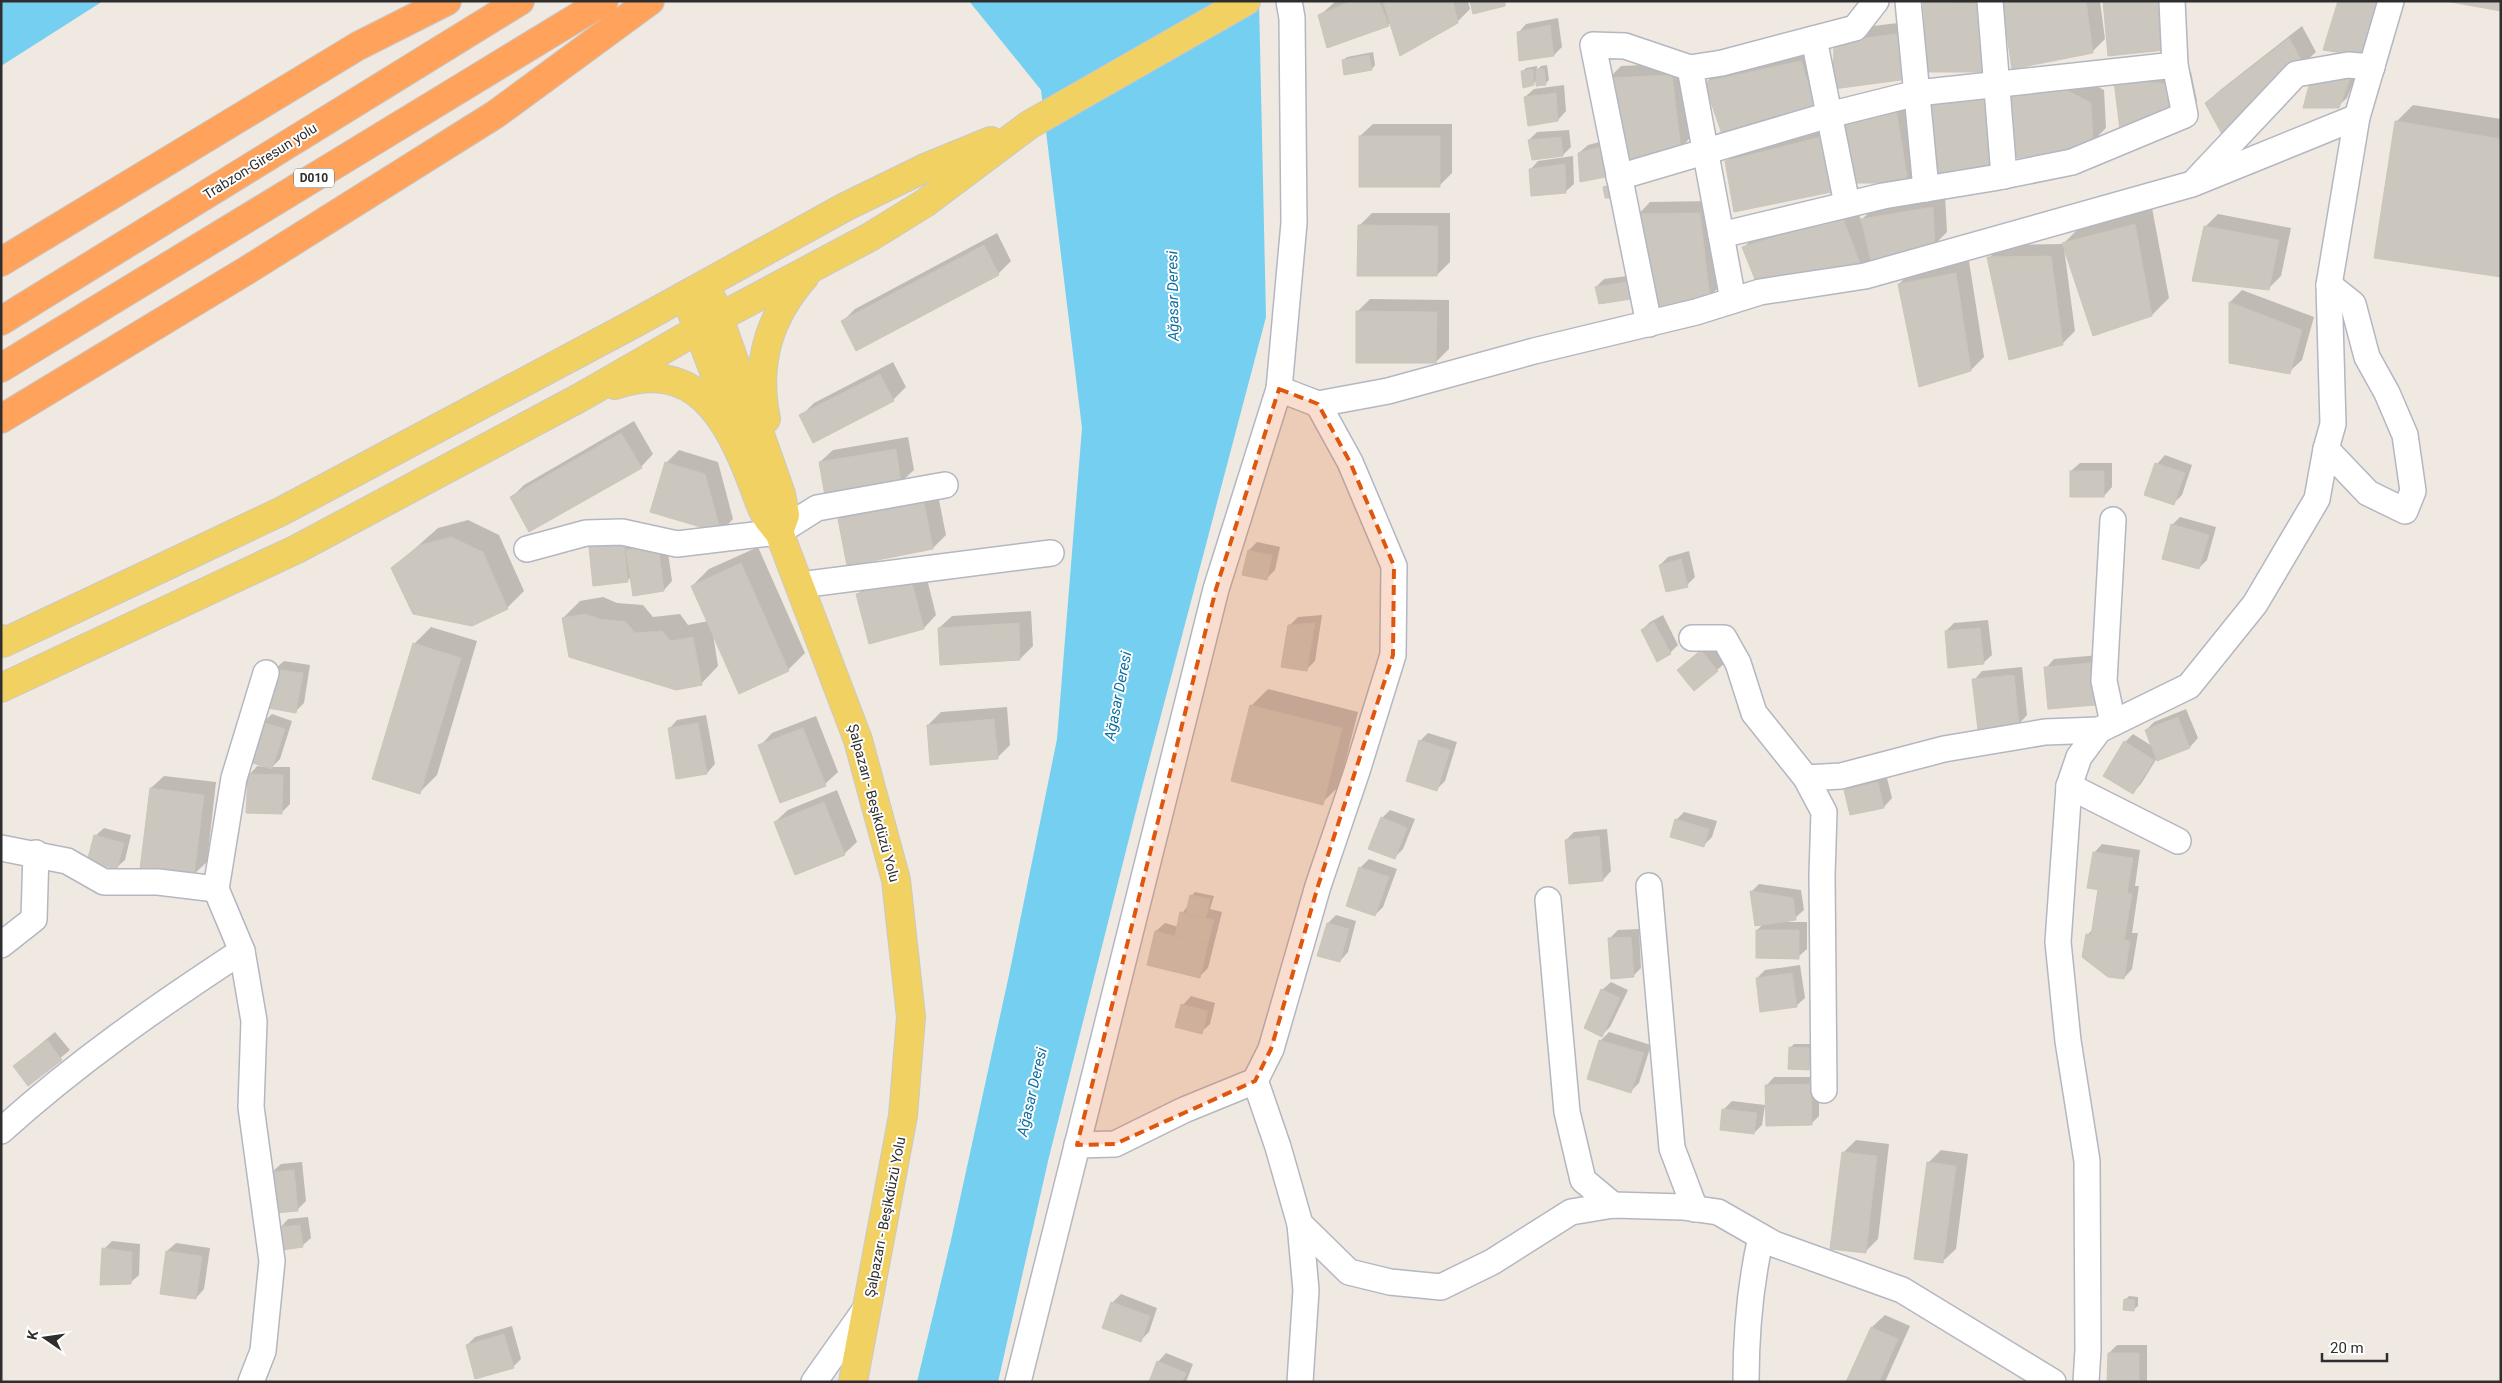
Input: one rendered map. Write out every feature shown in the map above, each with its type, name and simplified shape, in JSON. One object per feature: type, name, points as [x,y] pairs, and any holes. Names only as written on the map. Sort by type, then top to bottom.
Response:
[{"type":"highway","points":[[1,262],[358,46],[447,1]]},
{"type":"highway","name":"Trabzon-Giresun yolu","points":[[1,321],[520,1]]},
{"type":"highway","name":"D010","points":[[12,362],[604,1]]},
{"type":"highway","points":[[1,419],[240,274],[496,114],[650,1]]},
{"type":"main road","points":[[1,688],[297,549],[581,397],[709,323],[870,237],[924,203],[1029,125],[1246,1]]},
{"type":"main road","points":[[2,642],[282,511],[635,323],[844,207],[925,168],[1029,125]]},
{"type":"main road","points":[[779,532],[785,515],[763,404],[762,377],[765,351],[776,319],[787,296],[812,268]]},
{"type":"main road","points":[[697,287],[712,300],[709,323],[723,393],[752,480]]},
{"type":"main road","points":[[709,323],[781,494]]},
{"type":"main road","points":[[581,397],[627,381],[653,378],[669,379],[690,387],[708,401],[723,421],[752,480]]},
{"type":"main road","name":"Şalpazarı - Beşikdüzü Yolu","points":[[752,480],[765,517],[779,532],[858,740],[896,880],[911,1017],[903,1116],[852,1382]]},
{"type":"street","points":[[1018,1382],[1216,589],[1279,389],[1294,223],[1292,18],[1289,1]]},
{"type":"street","points":[[1649,324],[1594,45],[1625,46],[1690,68],[1722,63],[1854,28],[1876,1]]},
{"type":"street","points":[[1908,1],[1926,189]]},
{"type":"street","points":[[1990,1],[2004,176]]},
{"type":"street","points":[[1721,235],[1846,204],[2072,162],[2185,115],[2175,65],[2172,1]]},
{"type":"street","points":[[1806,778],[1841,776],[1944,749],[2045,732],[2106,727],[2189,686],[2255,604],[2317,499],[2326,449],[2333,424],[2329,285],[2357,117],[2391,1]]},
{"type":"street","points":[[1814,39],[1846,204]]},
{"type":"street","points":[[2192,184],[2296,74],[2348,64],[2372,67]]},
{"type":"street","points":[[1619,177],[1705,150],[1829,115],[1917,93],[2175,65]]},
{"type":"street","points":[[1690,68],[1733,300]]},
{"type":"street","points":[[1279,389],[1318,404],[1388,391],[1534,351],[1649,324],[1760,292],[1865,276],[2192,184],[2357,117]]},
{"type":"street","points":[[2326,449],[2368,493],[2405,510],[2413,491],[2405,435],[2387,393],[2366,356],[2353,304],[2329,285]]},
{"type":"street","points":[[1077,1145],[1115,1144],[1184,1110],[1255,1080],[1271,1049],[1318,886],[1357,771],[1393,655],[1394,566],[1350,462],[1318,404]]},
{"type":"street","points":[[527,549],[586,533],[622,532],[677,544],[779,532],[817,508],[945,485]]},
{"type":"street","points":[[2086,1382],[2088,1350],[2088,1162],[2068,1041],[2058,942],[2069,786],[2079,757],[2106,727],[2104,681],[2113,520]]},
{"type":"street","points":[[800,585],[1051,553]]},
{"type":"street","points":[[1692,638],[1724,638],[1738,663],[1754,713],[1806,778],[1824,812],[1822,875],[1824,1090]]},
{"type":"street","points":[[251,1382],[263,1351],[272,1261],[251,1107],[254,1022],[242,951],[216,889],[234,778],[266,672]]},
{"type":"street","points":[[2069,786],[2178,841]]},
{"type":"street","points":[[1,848],[68,861],[104,882],[158,882],[216,889]]},
{"type":"street","points":[[1,946],[34,919],[36,854]]},
{"type":"street","points":[[1649,886],[1672,1148],[1695,1209]]},
{"type":"street","points":[[1548,900],[1567,1112],[1583,1180],[1612,1205]]},
{"type":"street","points":[[1,1131],[89,1058],[155,1008],[242,951]]},
{"type":"street","points":[[1255,1080],[1278,1147],[1300,1224],[1306,1290],[1300,1382]]},
{"type":"street","points":[[1300,1224],[1349,1272],[1390,1282],[1441,1287],[1492,1262],[1572,1212],[1612,1205],[1718,1212],[1774,1244],[1902,1290],[2053,1382]]},
{"type":"street","points":[[1746,1382],[1746,1344],[1751,1283],[1761,1237]]},
{"type":"street","points":[[814,1382],[868,1304]]},
{"type":"highlighted area","points":[[1279,389],[1318,404],[1350,462],[1394,566],[1393,655],[1318,886],[1271,1049],[1255,1081],[1115,1144],[1077,1145],[1216,589]]},
{"type":"water","points":[[1,1],[103,1],[1,66]]},
{"type":"water","name":"Ağasar Deresi","points":[[969,1],[1259,1],[1266,317],[1141,791],[1049,1157],[998,1382],[917,1382],[951,1240],[1009,975],[1057,739],[1082,428],[1041,90]]},
{"type":"building","points":[[1352,1],[1379,1],[1389,26],[1327,48],[1318,15]]},
{"type":"building","points":[[1383,1],[1453,1],[1458,23],[1400,56]]},
{"type":"building","points":[[1470,1],[1505,1],[1505,6],[1473,14]]},
{"type":"building","points":[[2002,1],[2086,1],[2093,53],[2012,69]]},
{"type":"building","points":[[2103,1],[2172,1],[2174,49],[2108,56]]},
{"type":"building","points":[[2338,1],[2380,1],[2362,56],[2323,50]]},
{"type":"building","points":[[2445,1],[2501,1],[2501,11]]},
{"type":"building","points":[[1923,2],[1980,4],[1987,72],[1928,72]]},
{"type":"building","points":[[1550,25],[1554,56],[1519,61],[1517,32]]},
{"type":"building","points":[[1911,32],[1908,79],[1833,89],[1834,42]]},
{"type":"building","points":[[2289,38],[2304,65],[2223,136],[2205,103]]},
{"type":"building","points":[[1369,55],[1372,70],[1344,75],[1342,60]]},
{"type":"building","points":[[1801,61],[1815,106],[1723,137],[1704,82]]},
{"type":"building","points":[[2355,65],[2339,108],[2303,108],[2313,71]]},
{"type":"building","points":[[1533,69],[1534,85],[1523,88],[1521,71]]},
{"type":"building","points":[[1536,69],[1544,69],[1546,85],[1536,86]]},
{"type":"building","points":[[1672,75],[1681,149],[1616,165],[1607,78]]},
{"type":"building","points":[[2114,81],[2179,84],[2185,115],[2120,130]]},
{"type":"building","points":[[2061,87],[2091,103],[2093,142],[2083,149],[2017,158],[2010,95]]},
{"type":"building","points":[[1556,93],[1558,121],[1528,126],[1524,97]]},
{"type":"building","points":[[1986,99],[1994,166],[1935,177],[1929,103]]},
{"type":"building","points":[[1896,108],[1908,183],[1850,183],[1840,112]]},
{"type":"building","points":[[2395,121],[2501,139],[2501,277],[2374,258]]},
{"type":"building","points":[[1359,136],[1440,136],[1440,187],[1359,187]]},
{"type":"building","points":[[1561,137],[1563,156],[1532,160],[1528,140]]},
{"type":"building","points":[[1821,137],[1836,191],[1734,212],[1725,161]]},
{"type":"building","points":[[1611,144],[1616,175],[1580,182],[1578,153]]},
{"type":"building","points":[[1565,164],[1566,193],[1531,196],[1529,169]]},
{"type":"building","points":[[1613,184],[1616,198],[1605,198],[1603,187]]},
{"type":"building","points":[[1933,207],[1935,246],[1871,261],[1861,219]]},
{"type":"building","points":[[1700,213],[1710,298],[1646,310],[1636,214]]},
{"type":"building","points":[[1842,216],[1865,276],[1760,292],[1742,247]]},
{"type":"building","points":[[2135,224],[2152,316],[2093,336],[2062,243]]},
{"type":"building","points":[[1358,225],[1438,226],[1437,276],[1357,276]]},
{"type":"building","points":[[2204,226],[2279,240],[2269,290],[2192,281]]},
{"type":"building","points":[[984,245],[999,275],[856,351],[841,321]]},
{"type":"building","points":[[2051,256],[2063,345],[2009,360],[1987,257]]},
{"type":"building","points":[[1956,273],[1971,371],[1919,387],[1898,284]]},
{"type":"building","points":[[1627,282],[1631,299],[1599,304],[1595,287]]},
{"type":"building","points":[[2229,302],[2302,330],[2290,374],[2229,363]]},
{"type":"building","points":[[1356,311],[1437,312],[1436,363],[1356,363]]},
{"type":"building","points":[[880,374],[894,401],[813,443],[799,415]]},
{"type":"building","points":[[621,433],[642,468],[529,532],[510,497]]},
{"type":"building","points":[[896,449],[901,484],[825,496],[819,462]]},
{"type":"building","points":[[665,462],[705,474],[721,533],[650,512]]},
{"type":"building","points":[[2155,463],[2185,473],[2174,505],[2144,495]]},
{"type":"building","points":[[2070,471],[2104,471],[2104,497],[2070,497]]},
{"type":"building","points":[[924,502],[933,549],[847,566],[838,519]]},
{"type":"building","points":[[2171,524],[2209,535],[2199,569],[2162,559]]},
{"type":"building","points":[[451,537],[483,552],[508,609],[472,626],[413,614],[391,568],[420,545]]},
{"type":"building","points":[[624,543],[628,582],[593,586],[589,547]]},
{"type":"building","points":[[658,545],[664,591],[633,596],[626,550]]},
{"type":"building","points":[[1248,550],[1272,555],[1267,580],[1242,575]]},
{"type":"building","points":[[1681,559],[1688,587],[1666,592],[1659,565]]},
{"type":"building","points":[[741,563],[789,671],[739,694],[691,586]]},
{"type":"building","points":[[911,579],[924,629],[869,644],[856,594]]},
{"type":"building","points":[[585,614],[600,619],[626,622],[635,633],[662,631],[671,641],[693,637],[702,685],[676,690],[569,657],[562,618]]},
{"type":"building","points":[[1654,622],[1671,654],[1657,662],[1641,630]]},
{"type":"building","points":[[1019,623],[1020,660],[940,665],[938,628]]},
{"type":"building","points":[[1315,623],[1307,671],[1281,667],[1288,625]]},
{"type":"building","points":[[1980,628],[1984,664],[1948,668],[1945,631]]},
{"type":"building","points":[[413,643],[461,658],[420,794],[372,779]]},
{"type":"building","points":[[1701,650],[1718,671],[1694,691],[1677,670]]},
{"type":"building","points":[[2091,663],[2095,705],[2048,709],[2044,667]]},
{"type":"building","points":[[274,669],[303,673],[296,713],[268,708]]},
{"type":"building","points":[[2014,675],[2019,725],[1978,730],[1972,679]]},
{"type":"building","points":[[1250,705],[1342,728],[1323,805],[1231,781]]},
{"type":"building","points":[[2178,717],[2190,748],[2157,761],[2145,730]]},
{"type":"building","points":[[994,719],[998,759],[930,765],[927,725]]},
{"type":"building","points":[[262,722],[285,729],[272,769],[249,762]]},
{"type":"building","points":[[698,723],[707,774],[676,779],[668,728]]},
{"type":"building","points":[[803,728],[826,786],[780,803],[758,745]]},
{"type":"building","points":[[1419,740],[1450,750],[1437,791],[1406,781]]},
{"type":"building","points":[[2124,741],[2154,760],[2133,794],[2103,776]]},
{"type":"building","points":[[248,774],[283,775],[282,814],[246,813]]},
{"type":"building","points":[[1878,782],[1884,808],[1850,815],[1844,790]]},
{"type":"building","points":[[150,788],[204,795],[194,876],[140,869]]},
{"type":"building","points":[[824,802],[845,855],[795,875],[774,822]]},
{"type":"building","points":[[1381,817],[1407,828],[1395,859],[1368,849]]},
{"type":"building","points":[[1675,819],[1709,829],[1704,847],[1670,837]]},
{"type":"building","points":[[94,835],[124,843],[117,869],[87,862]]},
{"type":"building","points":[[1599,836],[1603,881],[1569,884],[1565,840]]},
{"type":"building","points":[[2093,852],[2133,858],[2127,894],[2087,888]]},
{"type":"building","points":[[1359,867],[1389,877],[1375,916],[1346,906]]},
{"type":"building","points":[[2098,889],[2132,894],[2124,941],[2091,936]]},
{"type":"building","points":[[1750,891],[1793,898],[1796,920],[1755,926]]},
{"type":"building","points":[[1190,895],[1210,899],[1206,918],[1186,913]]},
{"type":"building","points":[[1180,912],[1214,920],[1208,944],[1175,936]]},
{"type":"building","points":[[1327,923],[1349,929],[1340,962],[1317,956]]},
{"type":"building","points":[[1756,930],[1799,930],[1799,959],[1756,958]]},
{"type":"building","points":[[1155,931],[1208,944],[1200,978],[1147,965]]},
{"type":"building","points":[[2086,934],[2130,941],[2124,979],[2108,977],[2082,957]]},
{"type":"building","points":[[1631,937],[1634,977],[1611,979],[1608,938]]},
{"type":"building","points":[[1792,973],[1797,1007],[1760,1012],[1756,978]]},
{"type":"building","points":[[1601,989],[1620,998],[1602,1037],[1584,1028]]},
{"type":"building","points":[[1181,1004],[1208,1011],[1202,1034],[1175,1027]]},
{"type":"building","points":[[47,1040],[62,1060],[28,1086],[13,1066]]},
{"type":"building","points":[[1599,1040],[1644,1053],[1631,1093],[1587,1079]]},
{"type":"building","points":[[1789,1047],[1810,1048],[1809,1070],[1788,1069]]},
{"type":"building","points":[[1811,1084],[1812,1125],[1766,1126],[1765,1085]]},
{"type":"building","points":[[1722,1109],[1757,1113],[1754,1134],[1720,1130]]},
{"type":"building","points":[[1842,1152],[1877,1156],[1866,1253],[1830,1249]]},
{"type":"building","points":[[1927,1162],[1956,1166],[1943,1263],[1914,1259]]},
{"type":"building","points":[[294,1170],[298,1211],[275,1213],[271,1172]]},
{"type":"building","points":[[300,1225],[303,1247],[275,1251],[279,1227]]},
{"type":"building","points":[[102,1248],[132,1252],[131,1284],[100,1285]]},
{"type":"building","points":[[166,1251],[202,1256],[196,1299],[160,1294]]},
{"type":"building","points":[[2124,1299],[2135,1300],[2134,1311],[2123,1310]]},
{"type":"building","points":[[1111,1302],[1150,1316],[1141,1342],[1102,1328]]},
{"type":"building","points":[[1871,1327],[1898,1339],[1879,1382],[1846,1382]]},
{"type":"building","points":[[504,1334],[514,1368],[475,1379],[466,1345]]},
{"type":"building","points":[[2108,1353],[2139,1353],[2139,1382],[2107,1382]]},
{"type":"building","points":[[1157,1361],[1186,1373],[1182,1382],[1149,1382]]}]
